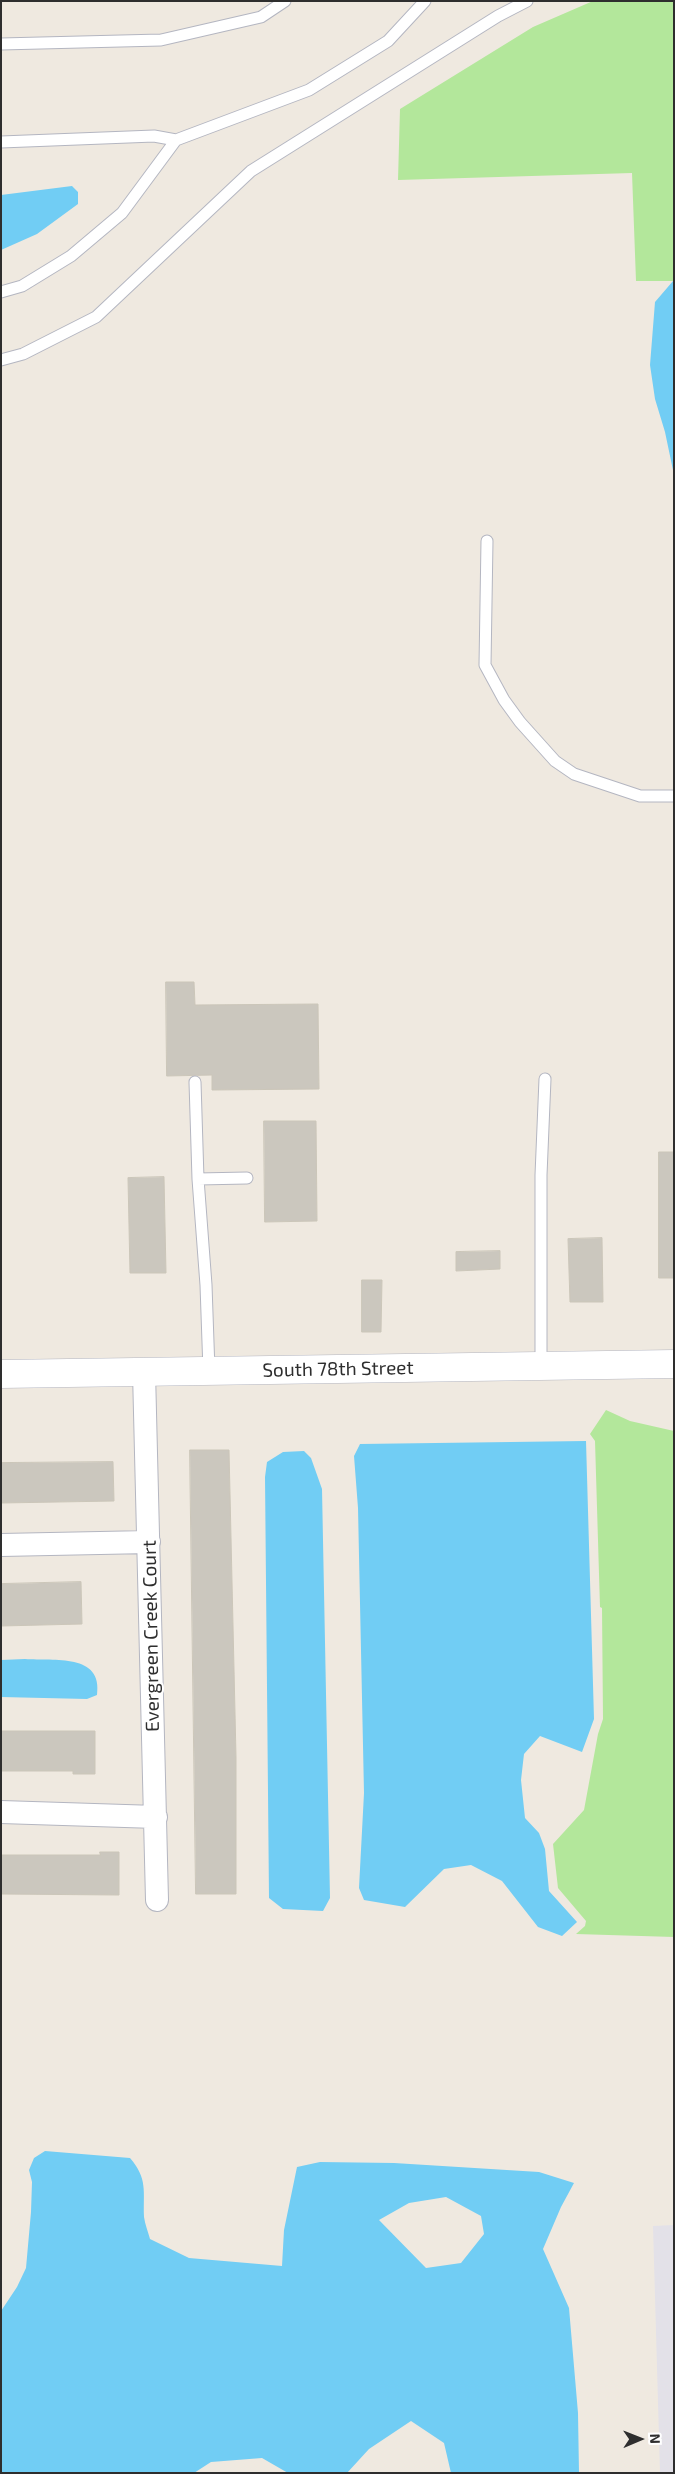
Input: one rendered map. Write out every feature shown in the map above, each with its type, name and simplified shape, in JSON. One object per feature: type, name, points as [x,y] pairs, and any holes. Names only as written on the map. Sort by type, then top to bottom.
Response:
[{"type":"street","name":"South 78th Street","points":[[1,1374],[674,1364]]},
{"type":"street","name":"Evergreen Creek Court","points":[[144,1372],[157,1900]]},
{"type":"street","points":[[1,1545],[149,1542]]},
{"type":"street","points":[[1,1812],[156,1817]]},
{"type":"lane","points":[[1,44],[161,40],[261,17],[285,1]]},
{"type":"lane","points":[[1,142],[154,136],[176,140],[310,90],[388,41],[425,1]]},
{"type":"lane","points":[[1,360],[23,354],[96,317],[251,171],[498,16],[527,1]]},
{"type":"lane","points":[[1,292],[22,286],[71,256],[122,213],[176,140]]},
{"type":"lane","points":[[487,541],[485,665],[504,700],[520,722],[555,761],[574,774],[640,796],[674,796]]},
{"type":"lane","points":[[541,1365],[541,1175],[545,1079]]},
{"type":"lane","points":[[195,1082],[198,1179],[206,1285],[209,1371]]},
{"type":"lane","points":[[198,1179],[247,1178]]},
{"type":"shaded area","points":[[674,2225],[674,2473],[660,2473],[653,2226]]},
{"type":"green space","points":[[593,1],[674,1],[674,281],[636,281],[632,173],[398,180],[400,109],[533,27]]},
{"type":"green space","points":[[606,1410],[630,1421],[674,1431],[674,1937],[576,1934],[585,1926],[586,1921],[558,1888],[553,1844],[584,1810],[598,1734],[603,1719],[602,1608],[600,1607],[595,1441],[590,1434]]},
{"type":"water","points":[[72,186],[78,192],[78,204],[37,234],[1,250],[1,195]]},
{"type":"water","points":[[673,281],[674,475],[665,432],[655,399],[650,365],[655,302]]},
{"type":"water","points":[[586,1441],[594,1719],[582,1752],[540,1736],[524,1754],[521,1780],[525,1818],[539,1833],[545,1849],[549,1891],[577,1922],[562,1936],[538,1927],[502,1881],[471,1865],[444,1869],[405,1907],[364,1900],[359,1888],[364,1793],[358,1508],[354,1456],[360,1444]]},
{"type":"water","points":[[304,1451],[311,1458],[322,1489],[330,1898],[323,1911],[283,1909],[269,1898],[265,1477],[267,1462],[283,1452]]},
{"type":"water","points":[[1,1660],[62,1660],[85,1666],[92,1672],[97,1681],[97,1695],[87,1699],[1,1697]]},
{"type":"water","points":[[45,2151],[130,2158],[140,2172],[142,2179],[144,2217],[150,2239],[189,2258],[282,2266],[284,2230],[297,2167],[320,2162],[394,2163],[539,2172],[574,2183],[561,2207],[543,2249],[569,2308],[578,2413],[579,2473],[451,2473],[444,2443],[411,2421],[369,2449],[347,2473],[288,2473],[262,2458],[211,2462],[194,2473],[1,2473],[1,2311],[17,2287],[26,2268],[32,2182],[29,2170],[34,2158]],"holes":[[[446,2197],[481,2216],[484,2234],[461,2263],[426,2268],[379,2220],[409,2203]]]},
{"type":"building","points":[[166,982],[194,982],[195,1005],[318,1004],[319,1089],[212,1090],[212,1075],[167,1076]]},
{"type":"building","points":[[264,1121],[316,1121],[317,1221],[265,1222]]},
{"type":"building","points":[[659,1152],[674,1152],[674,1278],[659,1278]]},
{"type":"building","points":[[164,1177],[166,1273],[130,1273],[128,1178]]},
{"type":"building","points":[[602,1238],[603,1302],[570,1302],[568,1239]]},
{"type":"building","points":[[500,1251],[500,1269],[456,1271],[456,1252]]},
{"type":"building","points":[[362,1280],[382,1280],[381,1332],[362,1332]]},
{"type":"building","points":[[190,1450],[229,1450],[236,1757],[236,1894],[196,1894]]},
{"type":"building","points":[[113,1462],[114,1501],[1,1503],[1,1463]]},
{"type":"building","points":[[81,1582],[82,1624],[1,1626],[1,1584]]},
{"type":"building","points":[[1,1731],[95,1731],[95,1774],[73,1774],[73,1771],[1,1771]]},
{"type":"building","points":[[100,1852],[119,1852],[119,1895],[1,1894],[1,1855],[100,1855]]}]
